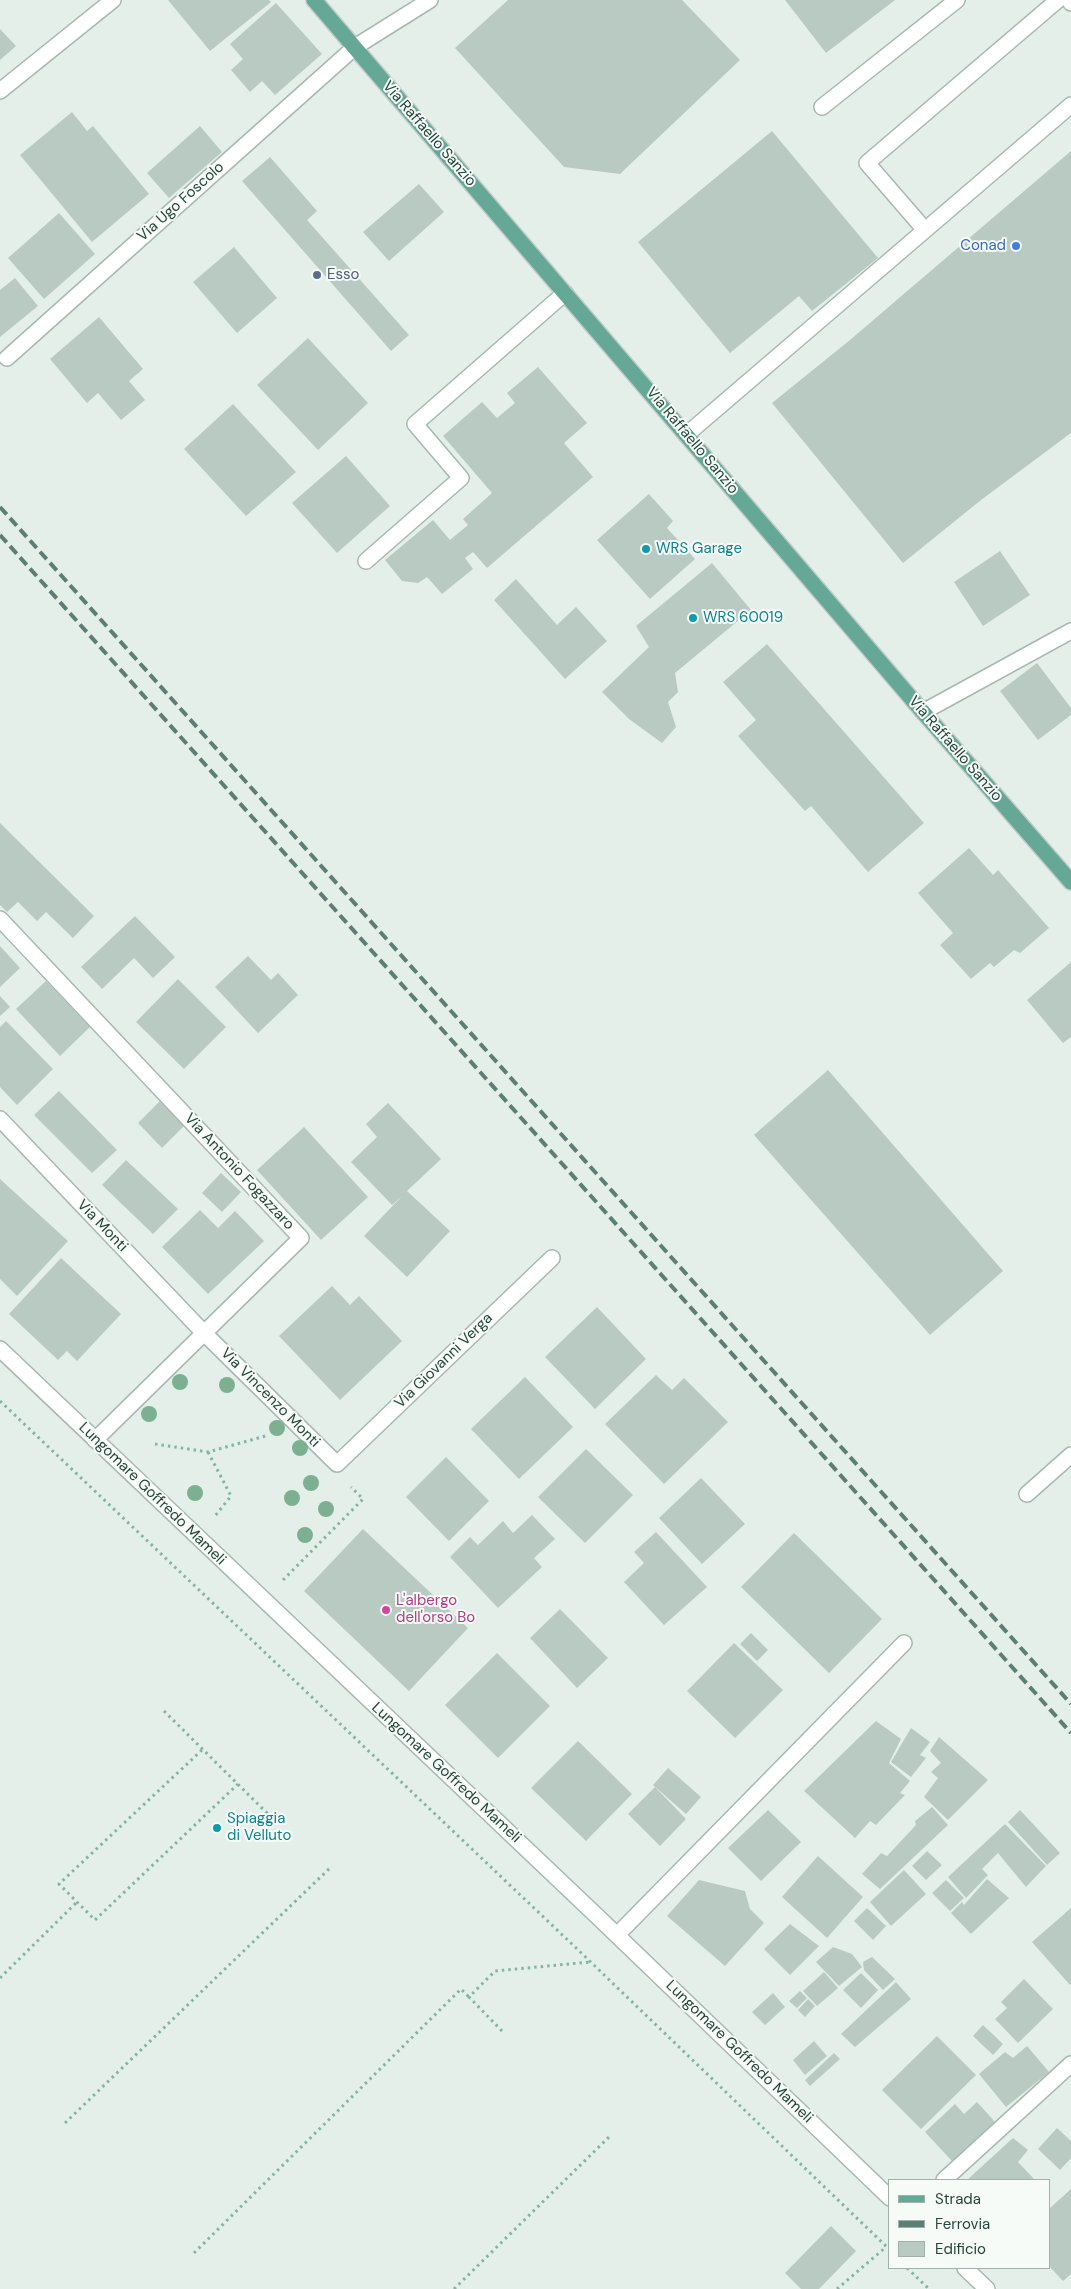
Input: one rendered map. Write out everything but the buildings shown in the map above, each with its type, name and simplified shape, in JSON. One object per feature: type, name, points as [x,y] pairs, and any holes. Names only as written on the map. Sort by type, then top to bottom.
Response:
[{"type":"main road","name":"Via Raffaello Sanzio","points":[[314,0],[923,712],[1071,882]]},
{"type":"street","points":[[0,91],[112,0]]},
{"type":"street","name":"Via Ugo Foscolo","points":[[7,358],[354,47],[430,0]]},
{"type":"street","points":[[822,107],[957,0]]},
{"type":"street","points":[[925,230],[867,163],[1058,0]]},
{"type":"street","points":[[686,435],[1071,105]]},
{"type":"street","points":[[366,561],[461,478],[415,424],[565,294]]},
{"type":"street","points":[[923,712],[1071,631]]},
{"type":"street","name":"Via Antonio Fogazzaro","points":[[0,919],[301,1238],[95,1440]]},
{"type":"street","name":"Via Monti","points":[[0,1119],[203,1332]]},
{"type":"street","name":"Via Giovanni Verga","points":[[337,1464],[552,1258]]},
{"type":"street","name":"Via Vincenzo Monti","points":[[203,1332],[337,1464]]},
{"type":"street","name":"Lungomare Goffredo Mameli","points":[[0,1349],[617,1935],[888,2196]]},
{"type":"street","points":[[1028,1494],[1071,1455]]},
{"type":"street","points":[[617,1935],[904,1643]]},
{"type":"street","points":[[945,2179],[1071,2064]]},
{"type":"street","points":[[966,2269],[986,2289]]},
{"type":"path","points":[[0,1401],[591,1962],[888,2249],[837,2289]]},
{"type":"path","points":[[156,1444],[208,1452],[272,1434]]},
{"type":"path","points":[[282,1582],[363,1499],[350,1486]]},
{"type":"path","points":[[164,1711],[272,1818]]},
{"type":"path","points":[[202,1750],[60,1884],[95,1920],[238,1784]]},
{"type":"path","points":[[65,2123],[332,1866]]},
{"type":"path","points":[[0,1978],[77,1902]]},
{"type":"path","points":[[469,1997],[495,1971],[591,1962]]},
{"type":"path","points":[[194,2253],[461,1990],[502,2031]]},
{"type":"path","points":[[454,2289],[610,2136]]},
{"type":"path","points":[[909,2269],[929,2289]]},
{"type":"railway","points":[[0,507],[1071,1704]]},
{"type":"railway","points":[[0,535],[1071,1733]]},
{"type":"place","name":"Conad","points":[[1016,246]]},
{"type":"place","name":"Esso","points":[[317,275]]},
{"type":"place","name":"WRS Garage","points":[[646,549]]},
{"type":"place","name":"WRS 60019","points":[[693,618]]},
{"type":"place","name":"L'albergo dell'orso Bo","points":[[386,1610]]},
{"type":"place","name":"Spiaggia di Velluto","points":[[217,1828]]}]
